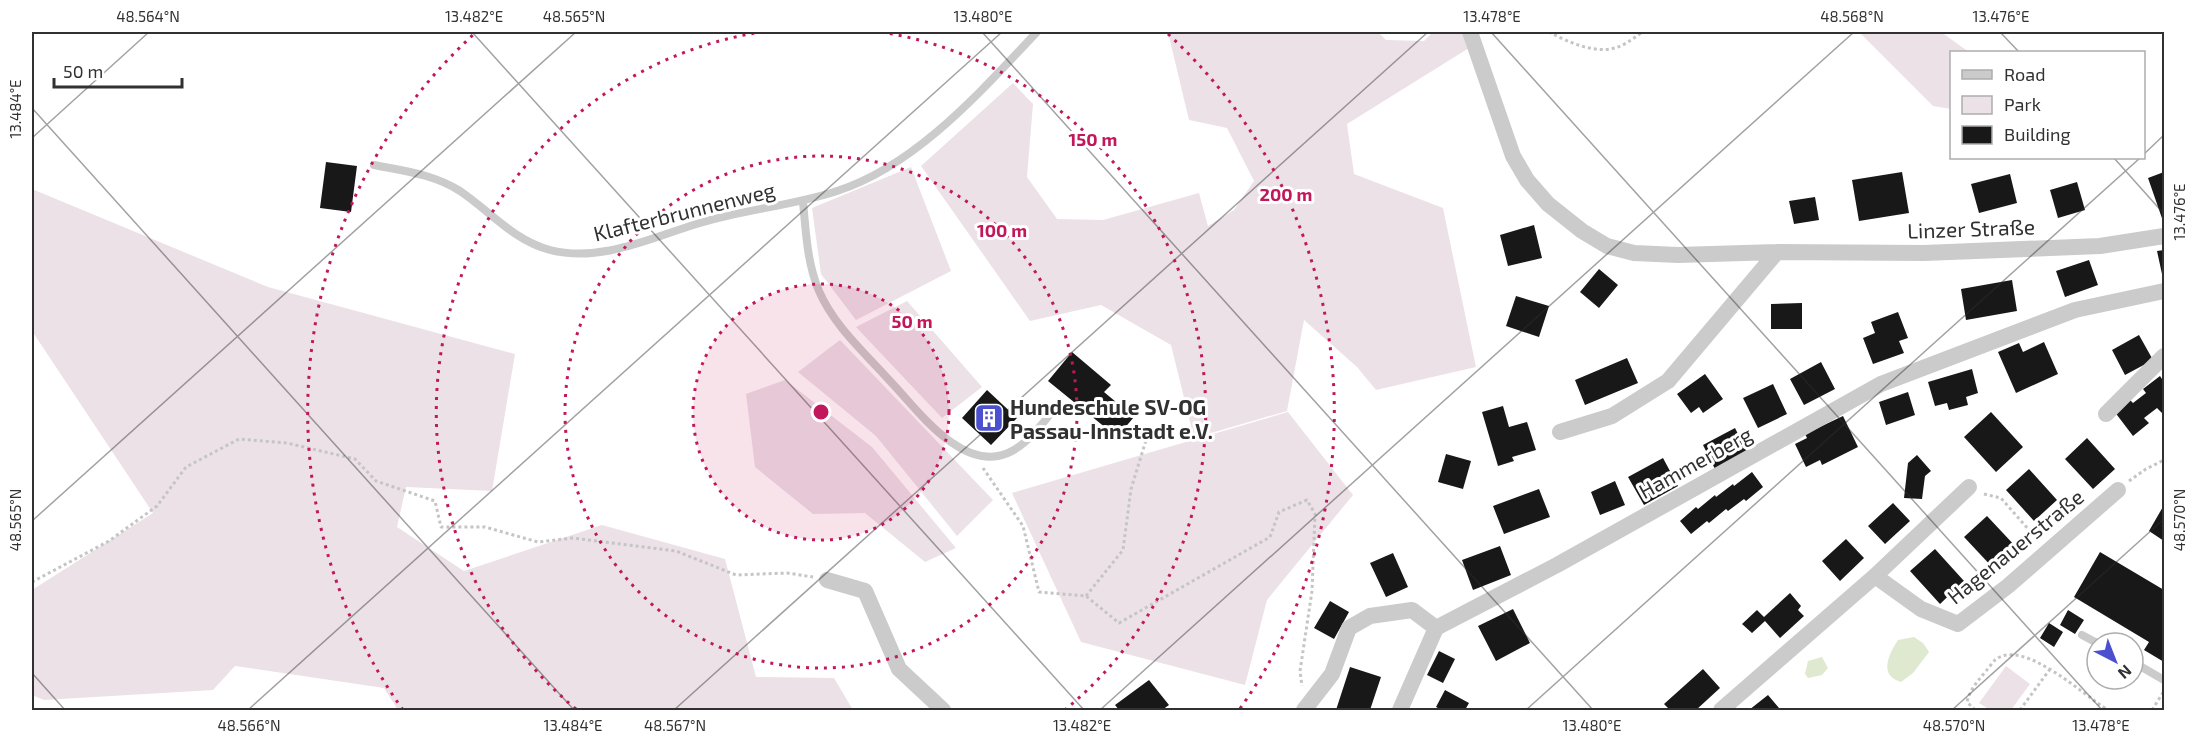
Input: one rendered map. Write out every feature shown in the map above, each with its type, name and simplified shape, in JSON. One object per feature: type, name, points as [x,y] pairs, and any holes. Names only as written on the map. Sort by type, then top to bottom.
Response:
[{"type":"street","name":"Linzer Straße","points":[[1470,32],[1513,156],[1527,180],[1548,204],[1582,231],[1607,246],[1634,254],[1924,253],[2019,250],[2100,246],[2164,236]]},
{"type":"street","points":[[1560,432],[1612,416],[1668,381],[1777,252]]},
{"type":"street","name":"Hammerberg","points":[[1436,628],[1557,565],[1881,384],[2075,310],[2164,291]]},
{"type":"street","points":[[2106,414],[2164,356]]},
{"type":"street","points":[[1721,711],[1875,576],[1966,490]]},
{"type":"street","name":"Hagenauerstraße","points":[[1875,576],[1921,609],[1958,624],[2048,551],[2118,490]]},
{"type":"street","points":[[827,580],[865,591],[899,669],[943,711]]},
{"type":"street","points":[[1304,710],[1332,675],[1349,628],[1370,616],[1412,610],[1436,628],[1400,711]]},
{"type":"lane","name":"Klafterbrunnenweg","points":[[374,165],[432,176],[460,192],[510,232],[532,245],[562,252],[613,250],[738,212],[803,202],[840,190],[876,174],[906,156],[963,107],[1037,32]]},
{"type":"lane","points":[[803,202],[810,270],[820,294],[836,320],[911,404],[951,442],[982,457],[1011,452],[1028,439],[1059,403]]},
{"type":"lane","points":[[2145,669],[2164,680]]},
{"type":"path","points":[[1549,32],[1592,49],[1618,48],[1643,32]]},
{"type":"path","points":[[1086,596],[1123,550],[1131,489],[1147,437]]},
{"type":"path","points":[[32,582],[110,541],[157,506],[186,467],[239,439],[287,443],[355,459],[376,481],[435,501],[441,527],[485,526],[538,542],[573,538],[676,551],[736,575],[788,573],[827,580]]},
{"type":"path","points":[[982,457],[983,470],[1023,526],[1039,592],[1086,596],[1119,623],[1270,537],[1279,512],[1307,501],[1315,514],[1312,591],[1300,671],[1304,710]]},
{"type":"path","points":[[2118,490],[2146,469],[2164,460]]},
{"type":"path","points":[[1966,490],[2001,498],[2048,551]]},
{"type":"path","points":[[1975,711],[1967,702],[1970,692],[1995,659],[2007,655],[2025,656],[2050,669],[2108,711]]},
{"type":"path","points":[[2020,711],[2050,669]]},
{"type":"path","points":[[2152,711],[2164,690]]},
{"type":"green space","points":[[1168,32],[1378,32],[1386,40],[1424,41],[1433,32],[1463,32],[1469,48],[1347,124],[1354,174],[1443,208],[1476,367],[1376,390],[1357,367],[1304,320],[1287,411],[1194,438],[1171,345],[1101,305],[1030,321],[921,166],[1013,83],[1033,104],[1027,177],[1057,219],[1103,220],[1199,193],[1208,226],[1234,210],[1254,181],[1227,128],[1189,120]]},
{"type":"green space","points":[[1859,32],[1941,32],[1968,51],[1950,51],[1950,109],[1933,106]]},
{"type":"green space","points":[[911,167],[951,271],[856,320],[821,274],[812,208]]},
{"type":"green space","points":[[32,189],[268,287],[515,354],[492,491],[406,487],[397,527],[464,571],[602,525],[725,559],[756,677],[834,678],[853,710],[398,710],[384,688],[235,666],[213,690],[44,700],[32,695],[32,590],[153,513],[32,331]]},
{"type":"green space","points":[[907,301],[982,387],[942,418],[856,327]]},
{"type":"green space","points":[[840,340],[993,500],[957,536],[876,436],[798,372]]},
{"type":"green space","points":[[785,380],[872,447],[956,548],[925,562],[865,513],[813,514],[755,467],[746,394]]},
{"type":"green space","points":[[1288,412],[1353,495],[1267,600],[1245,685],[1081,642],[1012,493]]},
{"type":"green space","points":[[2006,666],[2030,684],[2011,710],[1990,710],[1979,703]]},
{"type":"shaded area","points":[[1914,637],[1923,643],[1929,652],[1913,673],[1901,682],[1894,679],[1888,669],[1891,651],[1898,640]]},
{"type":"shaded area","points":[[1822,657],[1828,668],[1822,675],[1808,678],[1805,674],[1808,661]]},
{"type":"building","points":[[326,162],[357,166],[351,212],[320,208]]},
{"type":"building","points":[[1902,172],[1909,213],[1859,221],[1852,180]]},
{"type":"building","points":[[2164,172],[2164,224],[2148,178]]},
{"type":"building","points":[[2010,174],[2017,203],[1979,213],[1971,184]]},
{"type":"building","points":[[2077,182],[2085,210],[2058,218],[2050,190]]},
{"type":"building","points":[[1815,197],[1819,220],[1794,224],[1789,201]]},
{"type":"building","points":[[1534,225],[1542,258],[1508,266],[1500,235]]},
{"type":"building","points":[[2164,250],[2164,273],[2162,274],[2157,251]]},
{"type":"building","points":[[2089,260],[2098,285],[2065,297],[2056,271]]},
{"type":"building","points":[[1599,269],[1618,285],[1599,308],[1580,292]]},
{"type":"building","points":[[2012,280],[2017,311],[1966,320],[1961,289]]},
{"type":"building","points":[[1516,296],[1549,306],[1539,337],[1506,326]]},
{"type":"building","points":[[1802,303],[1802,329],[1771,329],[1771,304]]},
{"type":"building","points":[[1898,312],[1908,338],[1899,341],[1904,353],[1873,364],[1863,338],[1875,333],[1871,322]]},
{"type":"building","points":[[2139,335],[2153,360],[2125,375],[2112,350]]},
{"type":"building","points":[[2044,342],[2058,374],[2016,393],[1998,352],[2019,343],[2023,352]]},
{"type":"building","points":[[1072,352],[1111,385],[1104,392],[1134,417],[1117,437],[1048,381]]},
{"type":"building","points":[[1627,358],[1638,383],[1585,405],[1575,380]]},
{"type":"building","points":[[1821,362],[1835,389],[1804,405],[1790,379]]},
{"type":"building","points":[[1972,369],[1978,393],[1966,397],[1968,405],[1949,410],[1947,403],[1935,406],[1928,382]]},
{"type":"building","points":[[1705,374],[1723,399],[1703,413],[1699,407],[1691,413],[1677,394]]},
{"type":"building","points":[[2160,376],[2164,382],[2164,411],[2162,413],[2157,408],[2144,418],[2149,423],[2133,436],[2114,411],[2129,399],[2133,403],[2146,393],[2143,389]]},
{"type":"building","points":[[1773,384],[1787,414],[1758,428],[1743,398]]},
{"type":"building","name":"Hundeschule SV-OG Passau-Innstadt e.V.","points":[[987,390],[1017,418],[991,445],[962,418]]},
{"type":"building","points":[[1908,392],[1915,415],[1886,425],[1879,402]]},
{"type":"building","points":[[1503,406],[1509,427],[1527,422],[1536,450],[1512,457],[1514,461],[1498,466],[1482,412]]},
{"type":"building","points":[[1991,412],[2023,447],[1996,472],[1964,437]]},
{"type":"building","points":[[1843,416],[1858,447],[1822,465],[1820,460],[1806,467],[1795,444],[1807,438],[1805,434]]},
{"type":"building","points":[[1735,428],[1747,452],[1715,469],[1703,445]]},
{"type":"building","points":[[2087,438],[2115,469],[2093,489],[2065,459]]},
{"type":"building","points":[[1446,454],[1471,461],[1463,489],[1438,482]]},
{"type":"building","points":[[1917,455],[1931,471],[1925,476],[1922,499],[1904,498],[1908,463]]},
{"type":"building","points":[[1663,458],[1678,486],[1644,505],[1628,477]]},
{"type":"building","points":[[2029,469],[2057,500],[2034,521],[2006,490]]},
{"type":"building","points":[[1752,472],[1763,487],[1746,501],[1744,499],[1728,511],[1726,509],[1691,534],[1680,521],[1696,507],[1698,509],[1715,495],[1716,497],[1733,484],[1734,486]]},
{"type":"building","points":[[1615,481],[1625,505],[1600,515],[1591,492]]},
{"type":"building","points":[[1539,489],[1550,517],[1504,534],[1493,506]]},
{"type":"building","points":[[1893,503],[1910,521],[1885,544],[1868,526]]},
{"type":"building","points":[[2164,505],[2164,541],[2149,531]]},
{"type":"building","points":[[1987,516],[2017,548],[1994,569],[1964,537]]},
{"type":"building","points":[[1846,539],[1864,558],[1840,581],[1822,561]]},
{"type":"building","points":[[1500,546],[1511,575],[1473,590],[1462,560]]},
{"type":"building","points":[[1935,549],[1964,581],[1940,604],[1910,571]]},
{"type":"building","points":[[2100,552],[2164,590],[2164,662],[2145,651],[2149,642],[2145,640],[2145,631],[2131,631],[2074,597]]},
{"type":"building","points":[[1393,553],[1408,587],[1386,597],[1370,563]]},
{"type":"building","points":[[1790,593],[1801,606],[1798,610],[1804,616],[1780,638],[1765,621],[1752,633],[1742,624],[1757,610],[1764,617]]},
{"type":"building","points":[[1330,601],[1349,612],[1334,639],[1314,628]]},
{"type":"building","points":[[1513,609],[1530,643],[1496,661],[1478,626]]},
{"type":"building","points":[[2068,610],[2084,620],[2075,634],[2060,625]]},
{"type":"building","points":[[2049,623],[2063,632],[2054,647],[2040,638]]},
{"type":"building","points":[[1439,651],[1455,659],[1443,683],[1427,675]]},
{"type":"building","points":[[1350,667],[1381,677],[1370,710],[1336,710]]},
{"type":"building","points":[[1703,669],[1720,688],[1696,710],[1670,710],[1664,704]]},
{"type":"building","points":[[1149,680],[1169,705],[1162,710],[1119,710],[1115,705]]},
{"type":"building","points":[[1445,690],[1469,703],[1465,710],[1442,710],[1436,707]]},
{"type":"building","points":[[1768,695],[1779,708],[1749,710]]},
{"type":"place","name":"Hundeschule SV-OG Passau-Innstadt e.V.","points":[[989,418]]}]
